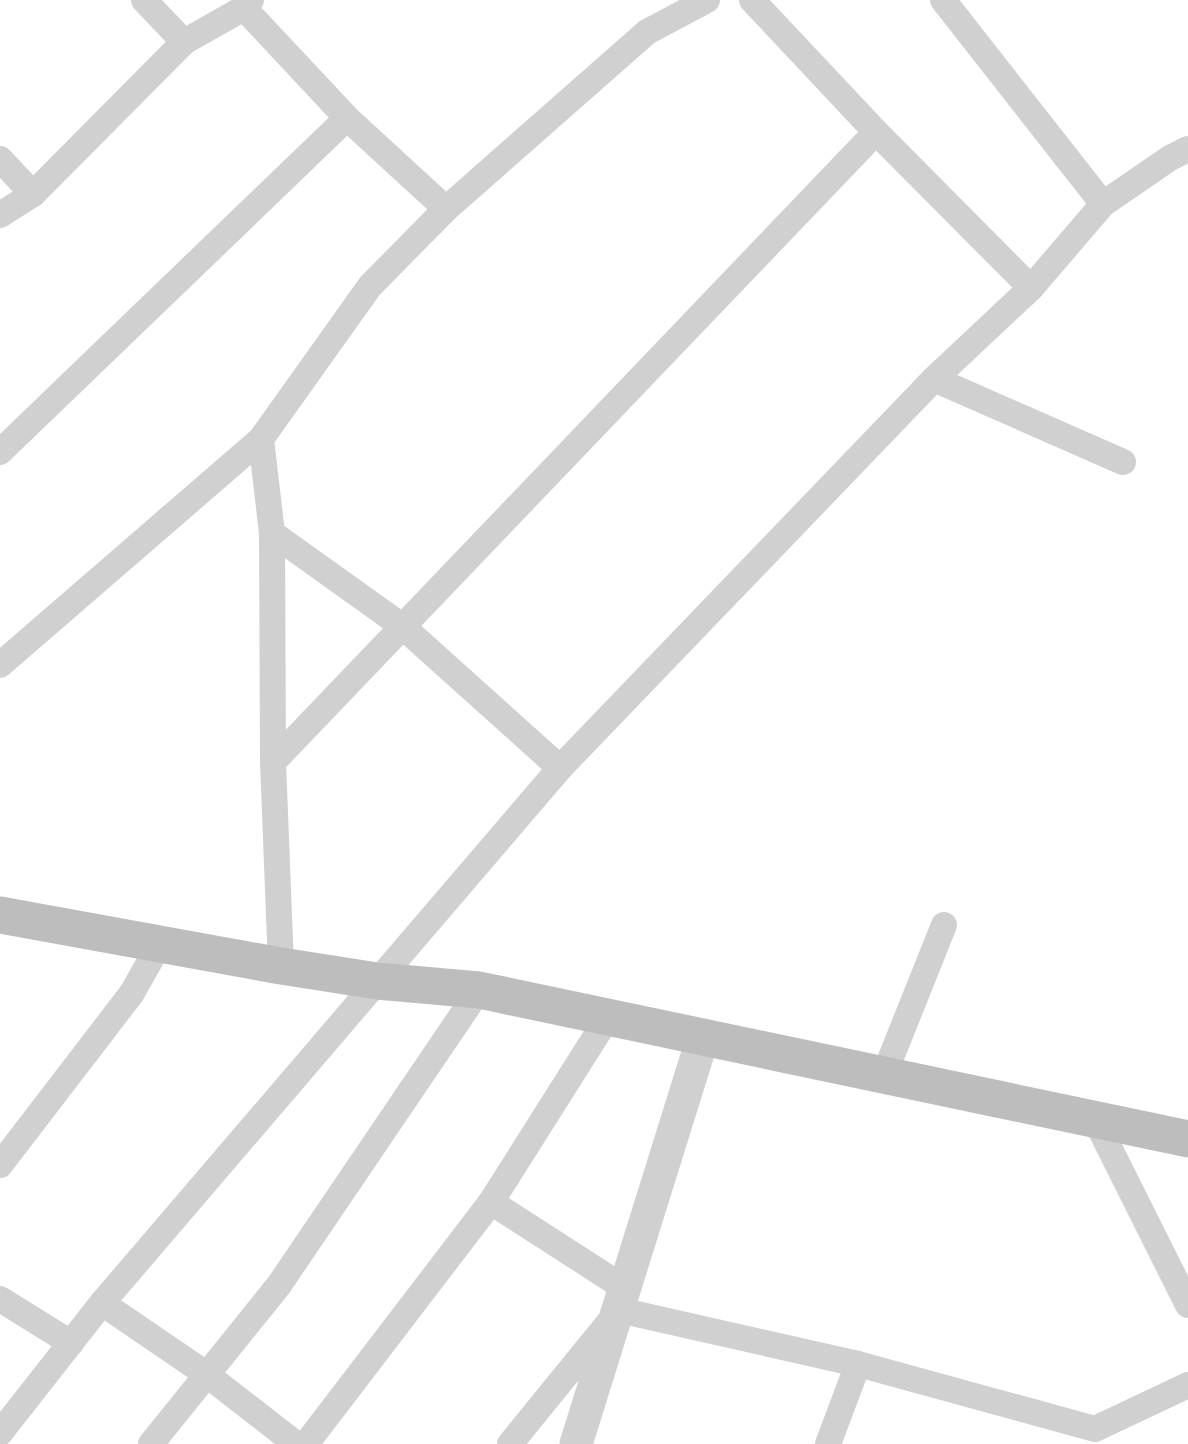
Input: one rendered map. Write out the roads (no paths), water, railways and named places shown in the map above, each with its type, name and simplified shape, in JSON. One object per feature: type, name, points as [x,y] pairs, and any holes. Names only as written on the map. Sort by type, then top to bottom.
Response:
[{"type":"main road","points":[[0,915],[159,946],[281,966],[377,981],[479,990],[1188,1139]]},
{"type":"street","points":[[144,0],[184,42]]},
{"type":"street","points":[[0,665],[178,508],[261,439],[370,286],[446,209],[647,32],[707,0]]},
{"type":"street","points":[[751,0],[876,132],[1031,288]]},
{"type":"street","points":[[943,0],[1103,204]]},
{"type":"street","points":[[0,215],[33,194],[184,42],[248,4],[347,118],[446,209]]},
{"type":"street","points":[[0,452],[347,118]]},
{"type":"street","points":[[273,762],[876,132]]},
{"type":"street","points":[[0,1433],[102,1303],[560,768],[934,379],[1031,288],[1103,204],[1170,158],[1188,149]]},
{"type":"street","points":[[0,159],[33,194]]},
{"type":"street","points":[[934,379],[1123,462]]},
{"type":"street","points":[[261,439],[272,533],[273,762],[281,966]]},
{"type":"street","points":[[272,533],[402,626],[560,768]]},
{"type":"street","points":[[884,1075],[944,925]]},
{"type":"street","points":[[0,1166],[132,993],[159,946]]},
{"type":"street","points":[[151,1444],[279,1285],[479,990]]},
{"type":"street","points":[[306,1444],[491,1202],[608,1017]]},
{"type":"street","points":[[576,1444],[703,1037]]},
{"type":"street","points":[[1095,1119],[1188,1305]]},
{"type":"street","points":[[491,1202],[623,1299],[858,1364],[1092,1437],[1188,1385]]},
{"type":"street","points":[[0,1299],[71,1343]]},
{"type":"street","points":[[510,1444],[623,1299]]},
{"type":"street","points":[[102,1303],[206,1374],[296,1444]]},
{"type":"street","points":[[828,1444],[858,1364]]}]
